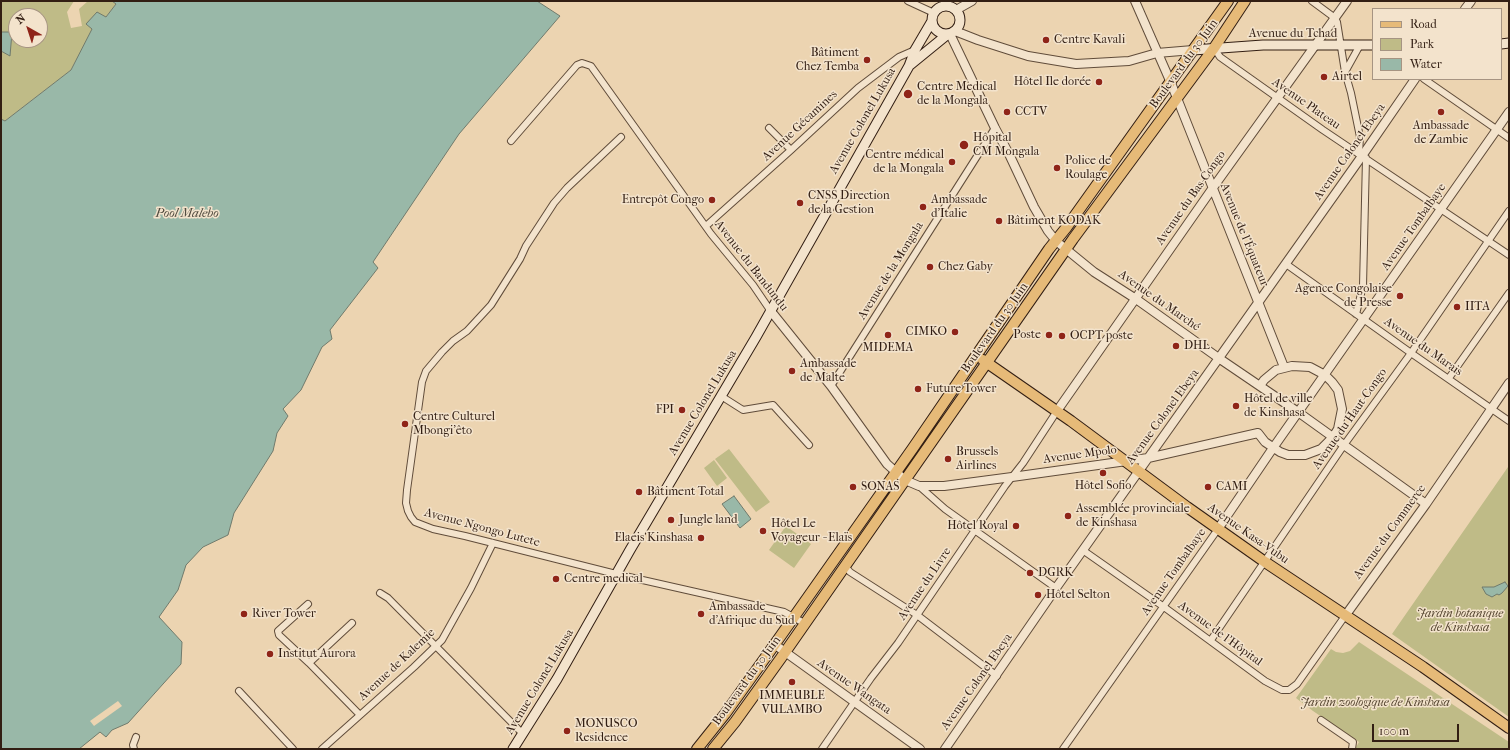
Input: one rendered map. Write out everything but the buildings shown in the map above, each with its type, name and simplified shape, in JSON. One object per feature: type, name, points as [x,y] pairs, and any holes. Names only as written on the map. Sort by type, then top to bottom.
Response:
[{"type":"main road","name":"Boulevard du 30 Juin","points":[[697,749],[725,714],[896,473],[1056,241],[1171,83],[1228,1]]},
{"type":"main road","name":"Boulevard du 30 Juin","points":[[713,749],[735,722],[1066,250],[1214,48],[1245,1]]},
{"type":"main road","points":[[948,6],[956,10],[960,23],[951,33],[942,34],[933,27],[935,10],[948,6]]},
{"type":"main road","name":"Avenue Colonel Lukusa","points":[[513,749],[557,679],[616,574],[770,310],[909,66],[914,50],[935,10]]},
{"type":"main road","name":"Avenue Colonel Lukusa","points":[[909,66],[951,33]]},
{"type":"main road","name":"Avenue du Tchad","points":[[1193,50],[1263,44],[1315,46],[1372,45]]},
{"type":"main road","name":"Avenue Kasa-Vubu","points":[[976,356],[1057,411],[1265,562],[1344,616],[1423,667],[1509,728]]},
{"type":"street","points":[[908,1],[935,10]]},
{"type":"street","points":[[956,10],[972,1]]},
{"type":"street","name":"Avenue de l'Équateur","points":[[1135,1],[1171,83],[1284,368]]},
{"type":"street","points":[[1312,1],[1335,18],[1345,72],[1360,137],[1362,156],[1363,286],[1356,314]]},
{"type":"street","name":"Avenue du Bas-Congo","points":[[1057,411],[1212,189],[1347,1]]},
{"type":"street","points":[[951,33],[1028,56],[1076,64],[1129,61],[1157,54],[1193,50]]},
{"type":"street","name":"Avenue du Marché","points":[[951,33],[995,128],[1042,222],[1056,241],[1094,272],[1136,299],[1298,412],[1426,504]]},
{"type":"street","points":[[1345,72],[1360,46]]},
{"type":"street","name":"Avenue Plateau","points":[[1214,48],[1220,57],[1277,98],[1509,254]]},
{"type":"street","name":"Avenue Gécamines","points":[[706,226],[792,150],[858,88],[894,60],[914,50]]},
{"type":"street","name":"Avenue du Bandundu","points":[[511,141],[578,65],[582,63],[587,64],[594,69],[627,118],[706,226],[753,285],[770,310],[831,386],[887,464],[905,480]]},
{"type":"street","name":"Avenue Colonel Ebeya","points":[[945,749],[997,676],[1056,588],[1084,551],[1148,458],[1220,359],[1414,80]]},
{"type":"street","points":[[1425,80],[1509,138]]},
{"type":"street","name":"Avenue Tombalbaye","points":[[1063,749],[1164,607],[1298,412],[1509,112]]},
{"type":"street","points":[[769,128],[792,150]]},
{"type":"street","name":"Avenue de la Mongala","points":[[831,386],[995,128]]},
{"type":"street","name":"Avenue Ngongo Lutete","points":[[621,137],[567,188],[554,203],[526,246],[520,259],[491,305],[467,331],[453,341],[431,364],[424,377],[407,490],[406,503],[408,510],[415,522],[424,526],[616,574],[784,612],[794,616],[804,623]]},
{"type":"street","name":"Avenue du Haut-Congo","points":[[1211,640],[1344,445],[1411,353],[1488,239],[1509,211]]},
{"type":"street","name":"Avenue du Marais","points":[[1286,264],[1509,421]]},
{"type":"street","points":[[1449,378],[1509,293]]},
{"type":"street","points":[[1260,386],[1270,374],[1284,368],[1301,365],[1318,370],[1325,375],[1338,390],[1342,404],[1341,419],[1338,429],[1333,437],[1321,449],[1305,455],[1288,455],[1273,448]]},
{"type":"street","name":"Avenue du Commerce","points":[[1285,690],[1293,688],[1301,679],[1344,616],[1426,504],[1509,383]]},
{"type":"street","points":[[720,396],[743,410],[773,405],[809,445]]},
{"type":"street","name":"Avenue du Livre","points":[[822,749],[917,615],[974,530],[1023,463],[1057,411]]},
{"type":"street","name":"Avenue Mpolo","points":[[905,480],[919,486],[944,486],[1012,477],[1148,458],[1258,433],[1264,442],[1273,448]]},
{"type":"street","points":[[919,486],[940,505],[1056,588]]},
{"type":"street","name":"Avenue de Kalemie","points":[[322,749],[436,647],[448,630],[493,543]]},
{"type":"street","name":"Avenue de l’Hôpital","points":[[1084,551],[1211,640],[1274,687],[1285,690]]},
{"type":"street","points":[[844,565],[850,572],[917,615],[997,676]]},
{"type":"street","points":[[380,593],[388,598],[523,734]]},
{"type":"street","points":[[308,604],[280,628],[278,631],[279,635],[360,715]]},
{"type":"street","points":[[309,663],[352,623]]},
{"type":"street","name":"Avenue Wangata","points":[[774,644],[920,749]]},
{"type":"street","points":[[239,691],[293,749]]},
{"type":"street","points":[[1321,720],[1353,742],[1352,749]]},
{"type":"street","points":[[134,749],[133,745],[136,737]]},
{"type":"green space","points":[[1,1],[74,1],[67,12],[71,28],[82,26],[79,9],[88,1],[112,1],[116,4],[106,17],[86,24],[93,29],[71,70],[5,121],[1,119],[1,51],[9,55],[10,48],[48,48],[48,8],[8,8],[8,32],[1,32]]},
{"type":"green space","points":[[729,449],[770,502],[756,512],[715,459]]},
{"type":"green space","points":[[714,460],[727,478],[717,486],[704,468]]},
{"type":"green space","name":"Jardin botanique de Kinshasa","points":[[1508,467],[1509,468],[1509,717],[1392,634]]},
{"type":"green space","points":[[786,526],[811,544],[794,568],[769,550]]},
{"type":"green space","name":"Jardin zoologique de Kinshasa","points":[[1359,642],[1509,742],[1509,749],[1355,749],[1359,742],[1296,698],[1331,649],[1336,652],[1343,653],[1350,651]]},
{"type":"water","name":"Pool Malebo","points":[[112,1],[537,1],[560,16],[459,134],[373,262],[378,268],[330,330],[332,339],[322,347],[301,390],[283,409],[288,416],[277,433],[273,451],[234,513],[228,535],[203,547],[186,565],[178,590],[159,617],[182,642],[181,664],[128,723],[112,730],[106,737],[100,732],[79,749],[1,749],[1,119],[5,121],[71,70],[92,29],[86,24],[97,12],[106,17],[116,4]]},
{"type":"water","points":[[1,32],[8,32],[8,48],[11,48],[10,56],[1,51]]},
{"type":"water","points":[[734,496],[751,519],[740,528],[722,504]]},
{"type":"water","points":[[1505,582],[1508,586],[1502,593],[1492,597],[1486,594],[1482,587],[1494,587]]},
{"type":"pier","points":[[118,701],[122,706],[94,726],[90,721]]},
{"type":"place","name":"Centre Kavali","points":[[1046,40]]},
{"type":"place","name":"Bâtiment Chez Temba","points":[[867,60]]},
{"type":"place","name":"Airtel","points":[[1324,77]]},
{"type":"place","name":"Hôtel Ile dorée","points":[[1099,82]]},
{"type":"place","name":"Centre Medical de la Mongala","points":[[908,94]]},
{"type":"place","name":"CCTV","points":[[1007,112]]},
{"type":"place","name":"Ambassade de Zambie","points":[[1441,112]]},
{"type":"place","name":"Hôpital CM Mongala","points":[[964,145]]},
{"type":"place","name":"Centre médical de la Mongala","points":[[952,162]]},
{"type":"place","name":"Police de Roulage","points":[[1057,168]]},
{"type":"place","name":"Entrepôt Congo","points":[[712,200]]},
{"type":"place","name":"CNSS Direction de la Gestion","points":[[800,203]]},
{"type":"place","name":"Ambassade d'Italie","points":[[923,207]]},
{"type":"place","name":"Bâtiment KODAK","points":[[999,221]]},
{"type":"place","name":"Chez Gaby","points":[[930,267]]},
{"type":"place","name":"Agence Congolaise de Presse","points":[[1400,296]]},
{"type":"place","name":"IITA","points":[[1457,307]]},
{"type":"place","name":"CIMKO","points":[[955,332]]},
{"type":"place","name":"MIDEMA","points":[[888,335]]},
{"type":"place","name":"Poste","points":[[1049,335]]},
{"type":"place","name":"OCPT poste","points":[[1062,336]]},
{"type":"place","name":"DHL","points":[[1176,346]]},
{"type":"place","name":"Ambassade de Malte","points":[[792,371]]},
{"type":"place","name":"Future Tower","points":[[918,389]]},
{"type":"place","name":"Hôtel de ville de Kinshasa","points":[[1236,406]]},
{"type":"place","name":"FPI","points":[[682,410]]},
{"type":"place","name":"Centre Culturel Mbongi'êto","points":[[405,424]]},
{"type":"place","name":"Brussels Airlines","points":[[948,459]]},
{"type":"place","name":"Hôtel Sofio","points":[[1103,473]]},
{"type":"place","name":"SONAS","points":[[853,487]]},
{"type":"place","name":"CAMI","points":[[1208,487]]},
{"type":"place","name":"Bâtiment Total","points":[[639,492]]},
{"type":"place","name":"Assemblée provinciale de Kinshasa","points":[[1068,516]]},
{"type":"place","name":"Jungle land","points":[[671,520]]},
{"type":"place","name":"Hôtel Royal","points":[[1016,526]]},
{"type":"place","name":"Hôtel Le Voyageur - Elaïs","points":[[763,531]]},
{"type":"place","name":"Elaeis Kinshasa","points":[[701,538]]},
{"type":"place","name":"DGRK","points":[[1030,573]]},
{"type":"place","name":"Centre medical","points":[[556,579]]},
{"type":"place","name":"Hôtel Selton","points":[[1038,595]]},
{"type":"place","name":"River Tower","points":[[244,614]]},
{"type":"place","name":"Ambassade d'Afrique du Sud","points":[[701,614]]},
{"type":"place","name":"Institut Aurora","points":[[270,654]]},
{"type":"place","name":"IMMEUBLE VULAMBO","points":[[792,682]]},
{"type":"place","name":"MONUSCO Residence","points":[[567,731]]}]
